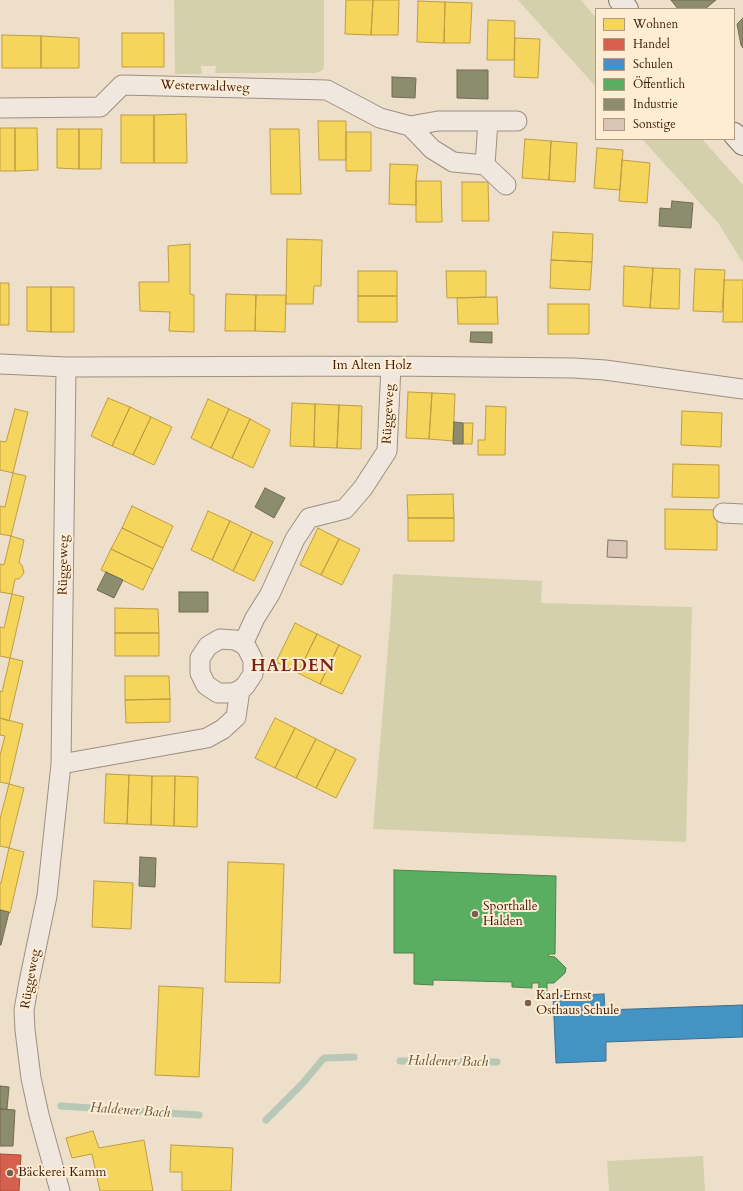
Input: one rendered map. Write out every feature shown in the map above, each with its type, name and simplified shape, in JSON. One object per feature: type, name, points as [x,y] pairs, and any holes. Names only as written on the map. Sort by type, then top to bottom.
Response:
[{"type":"main road","points":[[620,0],[626,8]]},
{"type":"main road","points":[[735,135],[743,144]]},
{"type":"street","name":"Westerwaldweg","points":[[0,108],[100,107],[122,84],[327,90],[380,118],[410,126],[438,121],[517,121]]},
{"type":"street","points":[[485,165],[488,121]]},
{"type":"street","points":[[410,126],[432,149],[453,162],[485,165],[506,185]]},
{"type":"street","name":"Im Alten Holz","points":[[0,364],[66,367],[514,367],[597,370],[743,389]]},
{"type":"street","name":"Rüggeweg","points":[[243,644],[255,618],[270,594],[295,540],[309,518],[345,509],[363,488],[387,451],[391,366]]},
{"type":"street","name":"Rüggeweg","points":[[60,1191],[39,1115],[31,1078],[24,1010],[28,982],[47,896],[61,764],[66,367]]},
{"type":"street","points":[[723,513],[743,514]]},
{"type":"street","points":[[220,639],[234,640],[243,644],[253,660],[253,674],[246,686],[240,690],[233,693],[218,693],[206,685],[200,673],[199,661],[208,646],[220,639]]},
{"type":"street","points":[[61,764],[208,738],[223,729],[236,717],[240,690]]},
{"type":"shaded area","points":[[174,0],[324,0],[323,70],[316,73],[215,73],[216,66],[201,66],[202,74],[175,74]]},
{"type":"shaded area","points":[[518,0],[581,0],[595,17],[595,86]]},
{"type":"shaded area","points":[[643,140],[703,140],[743,185],[743,263],[719,224]]},
{"type":"shaded area","points":[[393,574],[542,581],[541,603],[692,607],[686,842],[373,829]]},
{"type":"shaded area","points":[[703,1156],[705,1191],[609,1191],[607,1161]]},
{"type":"building: Wohnen","points":[[346,0],[373,0],[371,35],[345,34]]},
{"type":"building: Wohnen","points":[[373,0],[399,0],[398,35],[371,35]]},
{"type":"building: Wohnen","points":[[418,1],[445,2],[444,43],[417,42]]},
{"type":"building: Wohnen","points":[[445,2],[472,3],[470,43],[444,43]]},
{"type":"building: Wohnen","points":[[488,20],[515,21],[514,60],[487,60]]},
{"type":"building: Wohnen","points":[[122,33],[164,33],[164,67],[122,67]]},
{"type":"building: Wohnen","points":[[2,35],[41,36],[41,68],[2,68]]},
{"type":"building: Wohnen","points":[[41,36],[79,38],[79,68],[41,68]]},
{"type":"building: Wohnen","points":[[515,38],[540,39],[538,78],[514,77]]},
{"type":"building: Wohnen","points":[[186,114],[187,163],[154,163],[154,115]]},
{"type":"building: Wohnen","points":[[121,115],[154,115],[154,163],[121,163]]},
{"type":"building: Wohnen","points":[[318,121],[346,121],[346,160],[319,160]]},
{"type":"building: Wohnen","points":[[0,128],[15,128],[15,171],[0,171]]},
{"type":"building: Wohnen","points":[[15,128],[37,128],[38,170],[15,171]]},
{"type":"building: Wohnen","points":[[57,129],[79,129],[79,169],[57,168]]},
{"type":"building: Wohnen","points":[[79,129],[102,129],[101,169],[79,169]]},
{"type":"building: Wohnen","points":[[270,129],[299,129],[301,194],[271,194]]},
{"type":"building: Wohnen","points":[[346,132],[371,132],[371,171],[346,171]]},
{"type":"building: Wohnen","points":[[525,139],[551,141],[549,180],[522,178]]},
{"type":"building: Wohnen","points":[[551,141],[577,143],[575,182],[549,180]]},
{"type":"building: Wohnen","points":[[597,148],[623,150],[620,190],[594,188]]},
{"type":"building: Wohnen","points":[[622,160],[650,163],[647,203],[619,201]]},
{"type":"building: Wohnen","points":[[390,164],[418,165],[416,205],[389,204]]},
{"type":"building: Wohnen","points":[[416,181],[441,181],[442,222],[416,222]]},
{"type":"building: Wohnen","points":[[462,182],[488,182],[489,221],[462,221]]},
{"type":"building: Wohnen","points":[[553,232],[593,234],[592,262],[551,260]]},
{"type":"building: Wohnen","points":[[287,239],[322,240],[321,286],[314,286],[313,304],[286,304]]},
{"type":"building: Wohnen","points":[[190,244],[190,294],[194,295],[194,332],[169,331],[170,312],[140,311],[139,282],[169,282],[168,246]]},
{"type":"building: Wohnen","points":[[551,260],[592,262],[590,290],[550,288]]},
{"type":"building: Wohnen","points":[[624,266],[653,268],[650,308],[623,306]]},
{"type":"building: Wohnen","points":[[653,268],[680,269],[679,309],[650,308]]},
{"type":"building: Wohnen","points":[[695,269],[725,270],[722,312],[693,311]]},
{"type":"building: Wohnen","points":[[358,271],[397,271],[397,296],[358,296]]},
{"type":"building: Wohnen","points":[[446,271],[486,271],[486,297],[447,298]]},
{"type":"building: Wohnen","points":[[724,280],[743,280],[743,322],[723,322]]},
{"type":"building: Wohnen","points":[[0,283],[9,283],[9,325],[0,325]]},
{"type":"building: Wohnen","points":[[27,287],[51,287],[51,332],[27,331]]},
{"type":"building: Wohnen","points":[[51,287],[74,287],[74,332],[51,332]]},
{"type":"building: Wohnen","points":[[226,294],[256,295],[255,331],[225,331]]},
{"type":"building: Wohnen","points":[[256,295],[286,295],[285,332],[255,331]]},
{"type":"building: Wohnen","points":[[358,296],[397,296],[397,322],[358,322]]},
{"type":"building: Wohnen","points":[[497,297],[498,324],[458,324],[457,298]]},
{"type":"building: Wohnen","points":[[548,304],[589,304],[589,334],[548,334]]},
{"type":"building: Wohnen","points":[[408,392],[432,393],[429,439],[406,438]]},
{"type":"building: Wohnen","points":[[432,393],[455,394],[453,441],[429,439]]},
{"type":"building: Wohnen","points":[[108,398],[130,407],[112,446],[91,436]]},
{"type":"building: Wohnen","points":[[208,399],[229,409],[211,448],[191,438]]},
{"type":"building: Wohnen","points":[[292,403],[315,404],[314,447],[290,446]]},
{"type":"building: Wohnen","points":[[315,404],[339,405],[337,448],[314,447]]},
{"type":"building: Wohnen","points":[[339,405],[362,406],[361,449],[337,448]]},
{"type":"building: Wohnen","points":[[486,406],[506,407],[505,455],[478,455],[478,440],[485,440]]},
{"type":"building: Wohnen","points":[[130,407],[151,417],[133,455],[112,446]]},
{"type":"building: Wohnen","points":[[15,409],[28,412],[13,473],[0,470],[0,441],[6,442]]},
{"type":"building: Wohnen","points":[[229,409],[250,419],[232,458],[211,448]]},
{"type":"building: Wohnen","points":[[682,411],[722,413],[721,447],[681,445]]},
{"type":"building: Wohnen","points":[[151,417],[172,427],[154,465],[133,455]]},
{"type":"building: Wohnen","points":[[250,419],[270,430],[253,468],[232,458]]},
{"type":"building: Wohnen","points":[[463,423],[473,423],[472,444],[463,444]]},
{"type":"building: Wohnen","points":[[673,464],[719,465],[719,498],[672,497]]},
{"type":"building: Wohnen","points":[[13,473],[26,476],[11,536],[0,534],[0,506],[5,507]]},
{"type":"building: Wohnen","points":[[453,494],[454,518],[408,518],[407,495]]},
{"type":"building: Wohnen","points":[[132,506],[173,526],[163,548],[122,528]]},
{"type":"building: Wohnen","points":[[665,509],[717,510],[717,550],[665,549]]},
{"type":"building: Wohnen","points":[[208,511],[230,521],[212,560],[191,550]]},
{"type":"building: Wohnen","points":[[408,518],[454,518],[454,541],[408,541]]},
{"type":"building: Wohnen","points":[[230,521],[252,532],[233,571],[212,560]]},
{"type":"building: Wohnen","points":[[122,528],[163,548],[153,569],[111,549]]},
{"type":"building: Wohnen","points":[[318,528],[339,539],[321,575],[300,565]]},
{"type":"building: Wohnen","points":[[252,532],[273,542],[254,581],[233,571]]},
{"type":"building: Wohnen","points":[[11,536],[24,540],[19,563],[22,565],[24,573],[19,579],[15,579],[12,594],[0,592],[0,564],[4,565]]},
{"type":"building: Wohnen","points":[[339,539],[360,549],[342,585],[321,575]]},
{"type":"building: Wohnen","points":[[111,549],[153,569],[143,590],[101,570]]},
{"type":"building: Wohnen","points":[[12,594],[24,597],[10,658],[0,656],[0,627],[4,628]]},
{"type":"building: Wohnen","points":[[115,608],[158,609],[159,633],[115,633]]},
{"type":"building: Wohnen","points":[[295,623],[317,634],[298,673],[276,662]]},
{"type":"building: Wohnen","points":[[115,633],[159,633],[159,656],[115,656]]},
{"type":"building: Wohnen","points":[[317,634],[339,645],[320,684],[298,673]]},
{"type":"building: Wohnen","points":[[339,645],[361,656],[342,694],[320,684]]},
{"type":"building: Wohnen","points":[[10,658],[23,661],[9,721],[0,718],[0,691],[2,692]]},
{"type":"building: Wohnen","points":[[125,676],[169,676],[170,699],[125,700]]},
{"type":"building: Wohnen","points":[[170,699],[170,722],[126,723],[125,700]]},
{"type":"building: Wohnen","points":[[0,718],[23,724],[9,784],[0,782],[0,755],[5,736],[0,735]]},
{"type":"building: Wohnen","points":[[275,718],[295,728],[275,768],[255,758]]},
{"type":"building: Wohnen","points":[[295,728],[316,739],[296,778],[275,768]]},
{"type":"building: Wohnen","points":[[316,739],[336,749],[316,788],[296,778]]},
{"type":"building: Wohnen","points":[[336,749],[356,759],[336,798],[316,788]]},
{"type":"building: Wohnen","points":[[106,774],[129,775],[127,824],[104,823]]},
{"type":"building: Wohnen","points":[[129,775],[152,776],[151,825],[127,824]]},
{"type":"building: Wohnen","points":[[152,776],[175,776],[174,826],[151,825]]},
{"type":"building: Wohnen","points":[[175,776],[198,777],[197,827],[174,826]]},
{"type":"building: Wohnen","points":[[9,784],[24,788],[9,848],[0,846],[0,819]]},
{"type":"building: Wohnen","points":[[9,848],[24,852],[10,913],[0,910],[0,883]]},
{"type":"building: Wohnen","points":[[228,862],[284,864],[280,983],[225,982]]},
{"type":"building: Wohnen","points":[[94,881],[133,883],[131,929],[92,927]]},
{"type":"building: Wohnen","points":[[159,986],[203,988],[199,1077],[155,1075]]},
{"type":"building: Wohnen","points":[[93,1131],[99,1148],[144,1140],[153,1191],[100,1191],[92,1154],[72,1158],[66,1138]]},
{"type":"building: Wohnen","points":[[171,1145],[233,1148],[231,1191],[182,1191],[182,1172],[170,1172]]},
{"type":"building: Handel","name":"Bäckerei Kamm","points":[[0,1154],[21,1155],[19,1191],[0,1191]]},
{"type":"building: Schulen","points":[[604,994],[605,1010],[743,1005],[743,1037],[606,1042],[606,1061],[556,1063],[553,996]]},
{"type":"building: Öffentlich","name":"Sporthalle Halden","points":[[394,870],[556,876],[555,954],[549,954],[548,956],[555,957],[566,968],[565,973],[554,983],[547,983],[547,997],[538,997],[539,983],[532,983],[532,988],[512,987],[512,982],[433,980],[433,985],[414,984],[414,953],[394,953]]},
{"type":"building: Industrie","points":[[671,0],[716,0],[706,8],[677,8]]},
{"type":"building: Industrie","points":[[743,18],[743,48],[741,45],[737,24]]},
{"type":"building: Industrie","points":[[457,70],[488,70],[488,99],[457,98]]},
{"type":"building: Industrie","points":[[392,77],[416,78],[415,98],[392,97]]},
{"type":"building: Industrie","points":[[672,201],[693,203],[691,228],[659,226],[660,208],[671,209]]},
{"type":"building: Industrie","points":[[471,332],[492,332],[492,343],[470,342]]},
{"type":"building: Industrie","points":[[454,422],[463,423],[463,444],[453,444]]},
{"type":"building: Industrie","points":[[265,488],[285,498],[274,518],[255,507]]},
{"type":"building: Industrie","points":[[106,572],[123,580],[114,598],[97,590]]},
{"type":"building: Industrie","points":[[179,592],[208,592],[208,612],[179,612]]},
{"type":"building: Industrie","points":[[140,857],[156,858],[155,887],[139,886]]},
{"type":"building: Industrie","points":[[0,910],[9,912],[1,945],[0,945]]},
{"type":"building: Industrie","points":[[0,1086],[9,1087],[7,1109],[0,1109]]},
{"type":"building: Industrie","points":[[0,1109],[15,1110],[13,1146],[0,1146]]},
{"type":"building: Sonstige","points":[[608,540],[627,541],[627,558],[607,557]]},
{"type":"waterway","name":"Haldener Bach","points":[[266,1120],[302,1084],[324,1058],[354,1057]]},
{"type":"waterway","name":"Haldener Bach","points":[[400,1061],[497,1062]]},
{"type":"waterway","name":"Haldener Bach","points":[[61,1106],[199,1115]]},
{"type":"place","name":"Sporthalle Halden","points":[[475,914]]},
{"type":"place","name":"Karl Ernst Osthaus Schule","points":[[528,1003]]},
{"type":"place","name":"Bäckerei Kamm","points":[[10,1173]]},
{"type":"district","name":"HALDEN","points":[[293,667]]}]
